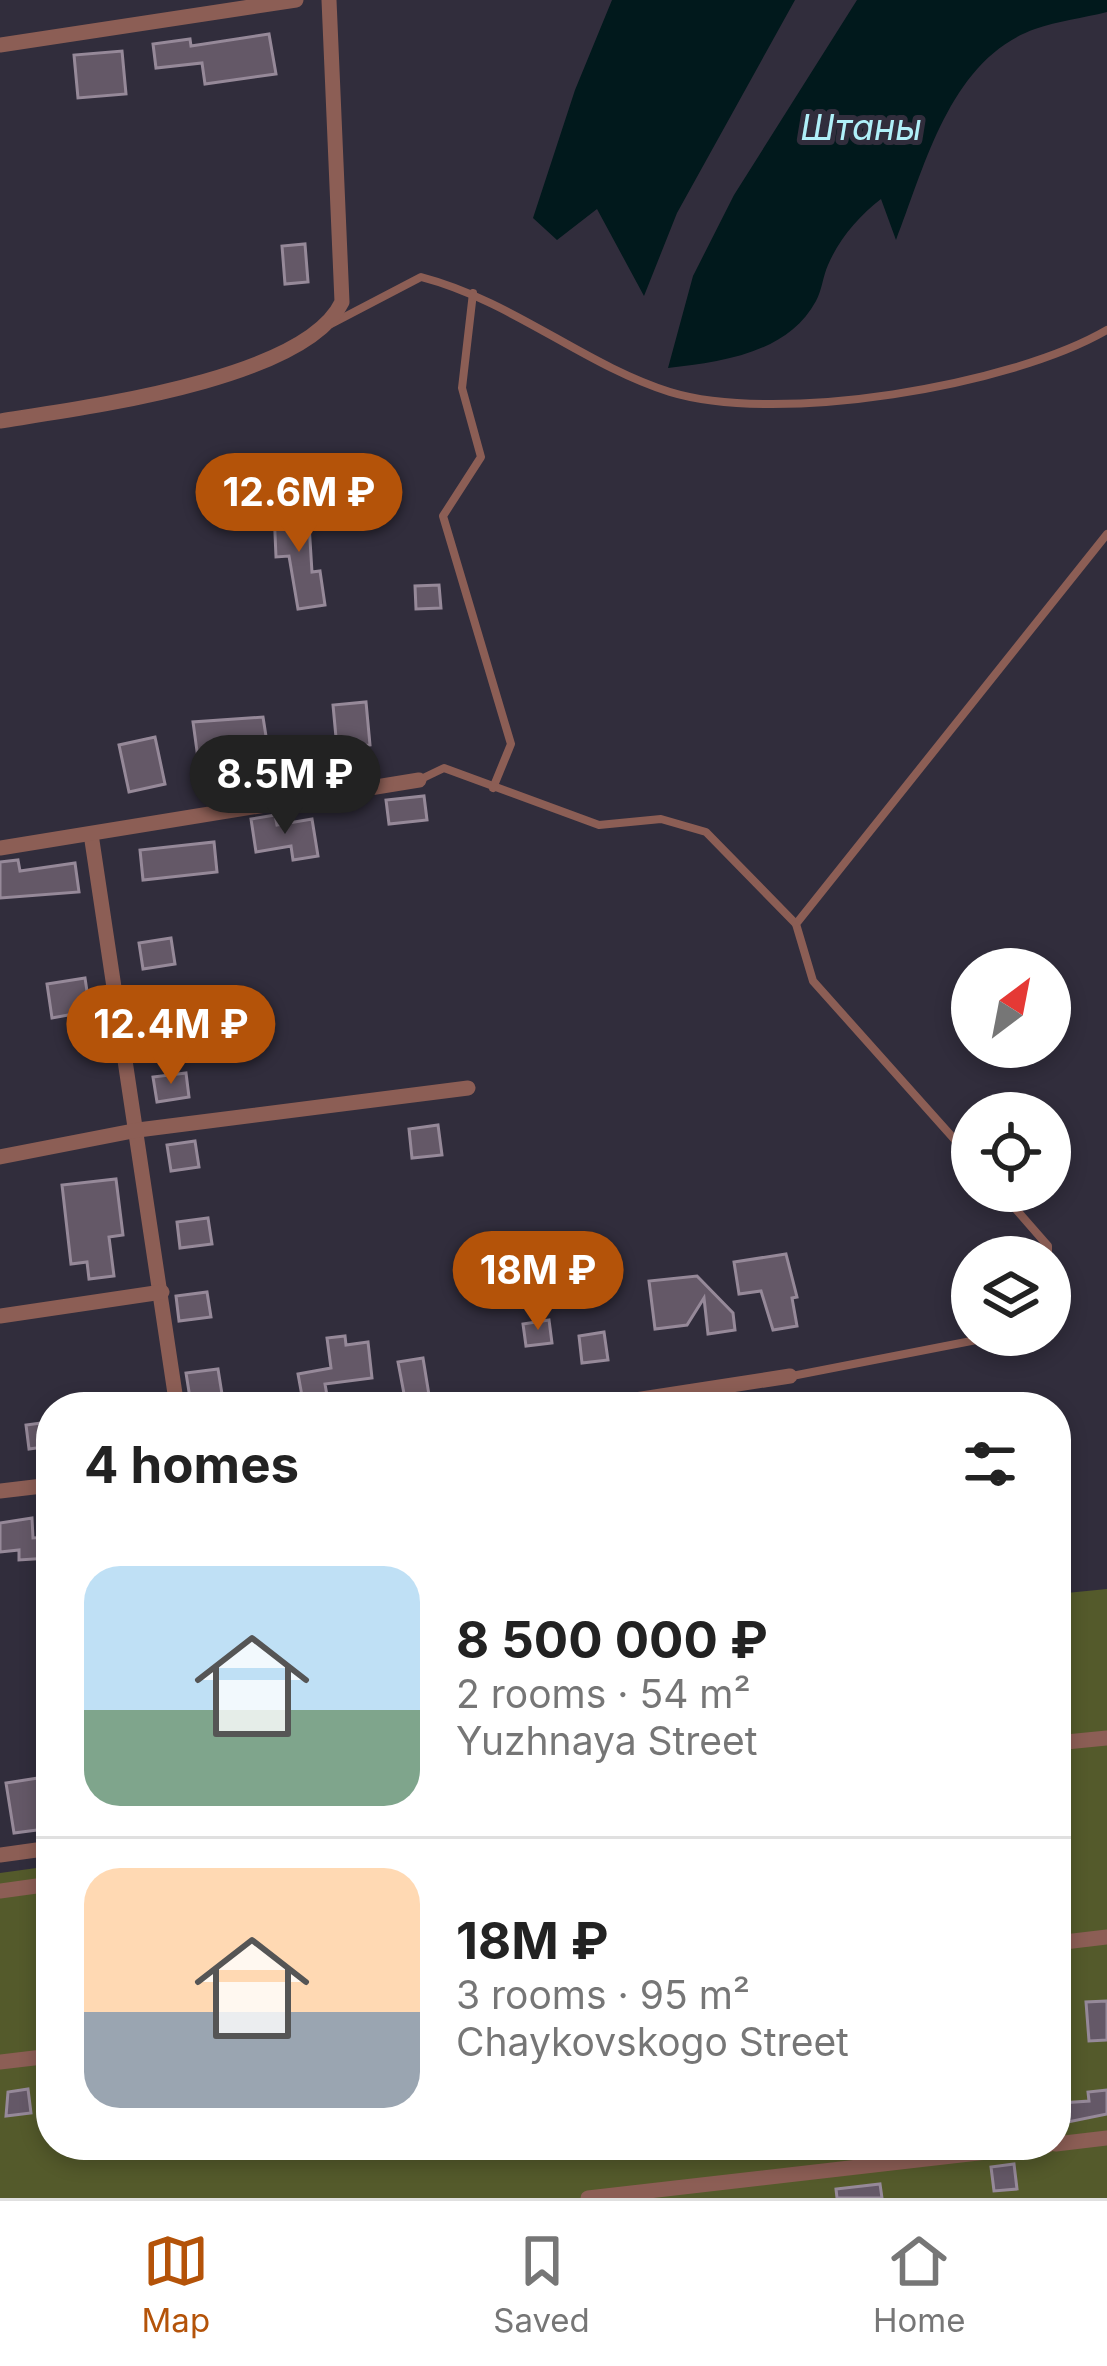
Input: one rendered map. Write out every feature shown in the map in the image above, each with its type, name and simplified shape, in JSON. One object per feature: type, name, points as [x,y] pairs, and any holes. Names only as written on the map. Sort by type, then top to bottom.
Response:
[{"type":"street","points":[[0,45],[296,0]]},
{"type":"street","points":[[0,421],[141,398],[292,351],[331,324],[342,302],[329,0]]},
{"type":"street","points":[[0,848],[418,780]]},
{"type":"street","points":[[91,834],[174,1392]]},
{"type":"street","points":[[0,1157],[138,1130],[468,1088]]},
{"type":"street","points":[[0,1316],[162,1292]]},
{"type":"street","points":[[687,1392],[790,1376]]},
{"type":"street","points":[[0,1491],[36,1487]]},
{"type":"street","points":[[1071,1742],[1107,1738]]},
{"type":"street","points":[[0,1855],[36,1850]]},
{"type":"street","points":[[0,1892],[36,1886]]},
{"type":"street","points":[[1071,1941],[1107,1937]]},
{"type":"street","points":[[0,2062],[36,2058]]},
{"type":"street","points":[[1071,2143],[1107,2138]]},
{"type":"street","points":[[587,2198],[920,2160]]},
{"type":"lane","points":[[331,324],[421,277],[473,293],[670,392],[746,404],[884,400],[1075,349],[1107,330]]},
{"type":"lane","points":[[473,293],[462,388],[481,457],[442,516],[511,744],[493,788]]},
{"type":"lane","points":[[796,924],[1107,534]]},
{"type":"lane","points":[[418,780],[444,768],[599,825],[662,819],[706,832],[796,924],[813,981],[951,1135]]},
{"type":"lane","points":[[1018,1212],[1039,1236]]},
{"type":"lane","points":[[790,1376],[951,1345]]},
{"type":"green space","points":[[1107,1589],[1107,2198],[0,2198],[0,1873],[36,1868],[36,2160],[1071,2160],[1071,1593]]},
{"type":"water","name":"Штаны","points":[[612,0],[795,0],[677,213],[644,296],[597,209],[557,240],[533,218],[575,90]]},
{"type":"water","name":"Штаны","points":[[857,0],[1107,0],[1107,12],[1035,29],[982,64],[944,118],[896,240],[881,199],[844,237],[816,301],[789,333],[752,352],[668,368],[693,276],[734,195]]},
{"type":"building","points":[[269,34],[276,74],[205,84],[202,63],[156,68],[153,44],[190,39],[191,46]]},
{"type":"building","points":[[122,51],[126,94],[78,98],[74,55]]},
{"type":"building","points":[[305,244],[308,282],[285,284],[282,246]]},
{"type":"building","points":[[384,486],[388,512],[362,517],[357,490]]},
{"type":"building","points":[[308,508],[312,572],[320,571],[325,605],[298,609],[289,556],[276,557],[274,510]]},
{"type":"building","points":[[439,585],[441,608],[416,609],[415,586]]},
{"type":"building","points":[[366,702],[370,745],[337,748],[333,705]]},
{"type":"building","points":[[263,717],[268,749],[229,754],[231,769],[200,773],[193,722]]},
{"type":"building","points":[[155,737],[165,784],[129,792],[119,745]]},
{"type":"building","points":[[424,796],[427,820],[389,824],[386,800]]},
{"type":"building","points":[[275,815],[277,825],[312,819],[318,856],[293,860],[291,846],[256,852],[251,819]]},
{"type":"building","points":[[214,842],[217,872],[143,880],[140,850]]},
{"type":"building","points":[[18,860],[20,871],[75,863],[79,892],[0,898],[0,862]]},
{"type":"building","points":[[171,938],[175,964],[143,969],[139,943]]},
{"type":"building","points":[[85,978],[90,1011],[52,1018],[47,984]]},
{"type":"building","points":[[174,993],[179,1029],[150,1033],[145,996]]},
{"type":"building","points":[[186,1073],[189,1097],[157,1102],[153,1077]]},
{"type":"building","points":[[438,1125],[442,1155],[412,1158],[409,1129]]},
{"type":"building","points":[[195,1141],[199,1167],[171,1171],[167,1145]]},
{"type":"building","points":[[116,1179],[123,1235],[109,1237],[114,1276],[89,1279],[87,1262],[71,1264],[62,1185]]},
{"type":"building","points":[[208,1218],[212,1244],[180,1248],[177,1222]]},
{"type":"building","points":[[786,1254],[797,1297],[792,1298],[797,1326],[773,1330],[761,1291],[739,1294],[734,1262]]},
{"type":"building","points":[[697,1276],[733,1313],[735,1330],[708,1334],[704,1298],[687,1325],[655,1329],[649,1281]]},
{"type":"building","points":[[207,1292],[211,1317],[179,1321],[176,1296]]},
{"type":"building","points":[[549,1320],[552,1343],[526,1346],[523,1324]]},
{"type":"building","points":[[604,1332],[608,1360],[582,1363],[579,1336]]},
{"type":"building","points":[[345,1336],[346,1345],[368,1342],[372,1378],[325,1384],[326,1392],[301,1392],[298,1374],[331,1368],[327,1338]]},
{"type":"building","points":[[423,1358],[429,1392],[404,1392],[398,1362]]},
{"type":"building","points":[[218,1369],[222,1392],[189,1392],[186,1373]]},
{"type":"building","points":[[36,1424],[36,1448],[29,1449],[26,1425]]},
{"type":"building","points":[[32,1518],[36,1559],[19,1560],[19,1550],[0,1552],[0,1523]]},
{"type":"building","points":[[36,1778],[36,1830],[14,1833],[6,1783]]},
{"type":"building","points":[[1107,2001],[1107,2040],[1089,2041],[1086,2002]]},
{"type":"building","points":[[28,2089],[31,2113],[6,2116],[8,2092]]},
{"type":"building","points":[[1107,2090],[1107,2114],[1071,2121],[1071,2102],[1089,2101],[1088,2092]]},
{"type":"building","points":[[1014,2164],[1017,2189],[994,2191],[991,2167]]},
{"type":"building","points":[[880,2184],[882,2198],[837,2198],[836,2189]]}]
